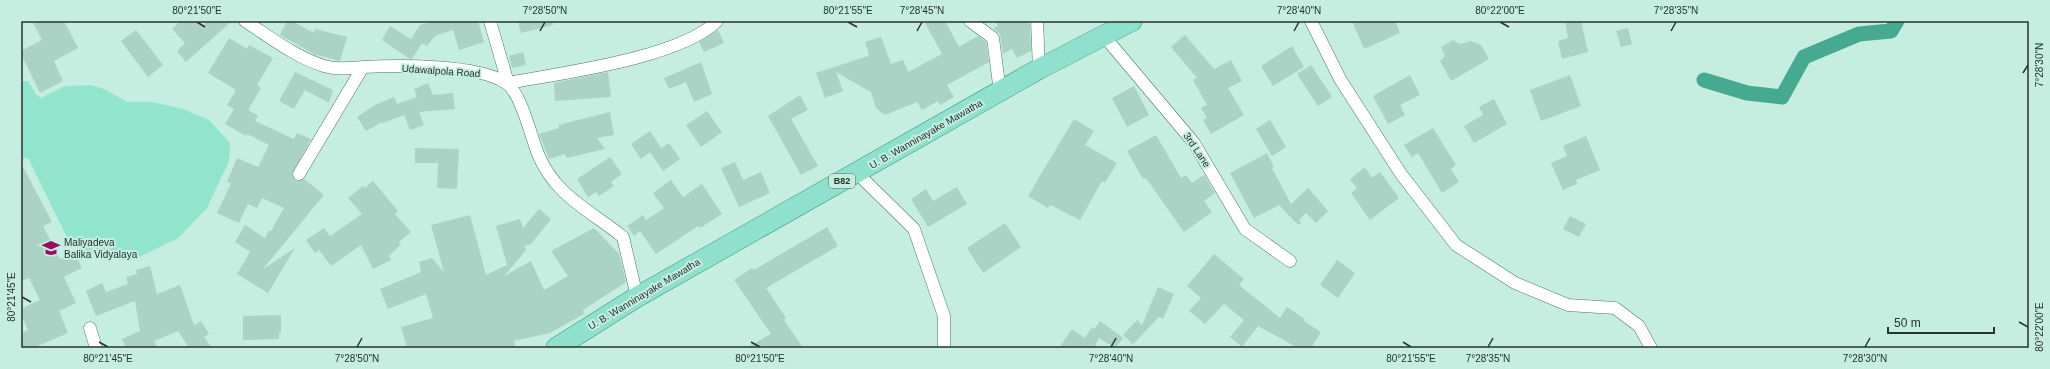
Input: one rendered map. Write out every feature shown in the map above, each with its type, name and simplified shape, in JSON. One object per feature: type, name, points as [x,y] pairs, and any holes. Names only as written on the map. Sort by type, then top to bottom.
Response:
[{"type":"main road","name":"U. B. Wanninayake Mawatha","points":[[556,348],[636,297],[1039,69],[1132,21]]},
{"type":"street","name":"Udawalpola Road","points":[[245,21],[302,57],[324,66],[347,70],[363,67],[434,68],[472,71],[491,75],[508,83]]},
{"type":"street","points":[[490,21],[508,83],[520,103],[538,155],[550,176],[563,193],[623,237],[636,297]]},
{"type":"street","points":[[508,83],[627,60],[678,45],[717,21]]},
{"type":"street","points":[[970,21],[993,38],[1000,92]]},
{"type":"street","points":[[1037,21],[1039,69]]},
{"type":"street","points":[[1311,21],[1340,79],[1397,167],[1456,245],[1515,283],[1568,305],[1615,308],[1639,326],[1651,348]]},
{"type":"street","name":"3rd Lane","points":[[1104,36],[1194,143],[1245,229],[1290,261]]},
{"type":"street","points":[[300,174],[363,67]]},
{"type":"street","points":[[857,173],[914,228],[944,316],[944,348]]},
{"type":"street","points":[[90,328],[96,348]]},
{"type":"green space","points":[[24,81],[28,81],[36,94],[41,98],[65,86],[91,85],[104,89],[127,102],[152,102],[183,109],[209,120],[230,143],[229,161],[207,208],[178,238],[133,260],[95,255],[69,241],[28,158],[21,159],[21,84]]},
{"type":"building","points":[[32,21],[64,21],[78,48],[54,61],[63,81],[40,93],[21,54],[21,51],[42,40]]},
{"type":"building","points":[[181,21],[198,21],[202,26],[208,21],[232,21],[186,62],[177,51],[185,43],[172,29]]},
{"type":"building","points":[[287,21],[292,21],[314,33],[315,29],[347,37],[340,61],[314,54],[280,35]]},
{"type":"building","points":[[434,21],[478,21],[484,42],[459,50],[453,30],[435,36],[427,46],[422,43],[412,59],[410,59],[382,40],[390,26],[411,39],[420,25]]},
{"type":"building","points":[[518,21],[553,21],[553,25],[521,33]]},
{"type":"building","points":[[924,21],[945,21],[959,47],[978,36],[986,42],[989,62],[947,85],[954,97],[940,105],[938,101],[922,110],[917,102],[885,115],[876,108],[871,92],[836,72],[843,91],[825,98],[816,73],[868,56],[869,54],[865,42],[881,37],[891,64],[903,60],[908,72],[942,54]]},
{"type":"building","points":[[995,21],[1027,21],[1030,25],[1031,51],[1017,58],[1012,49],[1003,54],[1000,34],[993,28],[998,26]]},
{"type":"building","points":[[1352,21],[1395,21],[1400,33],[1364,49]]},
{"type":"building","points":[[1565,21],[1581,21],[1588,52],[1562,59],[1558,41],[1568,38]]},
{"type":"building","points":[[1628,28],[1632,44],[1621,47],[1616,31]]},
{"type":"building","points":[[136,30],[163,65],[148,77],[121,41]]},
{"type":"building","points":[[718,30],[724,43],[704,52],[699,42]]},
{"type":"building","points":[[1185,35],[1214,69],[1231,60],[1242,81],[1228,88],[1244,115],[1211,134],[1203,120],[1207,118],[1201,108],[1207,105],[1193,80],[1197,78],[1171,47]]},
{"type":"building","points":[[229,38],[247,49],[249,45],[273,58],[257,85],[261,88],[248,110],[258,116],[255,121],[294,139],[297,133],[311,139],[292,174],[295,180],[299,181],[304,179],[324,195],[263,269],[295,248],[268,293],[237,274],[250,252],[235,242],[245,225],[265,238],[269,230],[271,231],[284,208],[262,198],[257,208],[248,204],[239,223],[217,213],[231,183],[227,182],[237,158],[258,167],[269,145],[247,134],[246,136],[225,124],[234,109],[227,105],[236,90],[208,73]]},
{"type":"building","points":[[1453,40],[1460,44],[1471,41],[1481,45],[1489,59],[1451,81],[1440,61],[1445,56],[1441,47]]},
{"type":"building","points":[[1292,46],[1304,67],[1273,86],[1261,66]]},
{"type":"building","points":[[523,52],[526,65],[512,68],[509,56]]},
{"type":"building","points":[[701,62],[712,94],[694,102],[686,82],[669,89],[664,78]]},
{"type":"building","points":[[1311,65],[1332,97],[1318,106],[1297,74]]},
{"type":"building","points":[[295,72],[333,90],[329,103],[305,90],[294,109],[279,101]]},
{"type":"building","points":[[608,72],[611,97],[555,101],[554,83]]},
{"type":"building","points":[[1410,75],[1420,95],[1400,105],[1405,115],[1388,124],[1373,96]]},
{"type":"building","points":[[1570,75],[1581,106],[1541,121],[1530,90]]},
{"type":"building","points":[[428,83],[433,95],[453,93],[455,109],[419,112],[424,125],[410,130],[404,115],[383,123],[382,122],[366,131],[357,117],[375,105],[394,97],[397,104],[417,97],[414,89]]},
{"type":"building","points":[[1134,86],[1149,115],[1127,127],[1112,98]]},
{"type":"building","points":[[800,95],[808,110],[791,119],[818,166],[801,175],[768,116]]},
{"type":"building","points":[[1494,99],[1507,124],[1474,143],[1464,126],[1483,115],[1479,107]]},
{"type":"building","points":[[707,111],[722,132],[701,147],[686,125]]},
{"type":"building","points":[[610,112],[614,135],[597,138],[605,149],[567,158],[565,154],[549,159],[539,134],[559,128],[558,125]]},
{"type":"building","points":[[1074,119],[1094,131],[1085,145],[1117,163],[1105,183],[1102,181],[1080,220],[1050,205],[1048,208],[1028,196]]},
{"type":"building","points":[[1270,120],[1286,147],[1272,156],[1256,129]]},
{"type":"building","points":[[1433,128],[1456,165],[1451,169],[1459,182],[1442,193],[1418,153],[1412,157],[1404,145]]},
{"type":"building","points":[[650,131],[661,148],[669,143],[680,159],[663,171],[650,152],[641,159],[631,144]]},
{"type":"building","points":[[1156,135],[1181,178],[1186,175],[1192,183],[1204,175],[1215,193],[1204,201],[1212,212],[1184,232],[1146,178],[1143,179],[1127,151]]},
{"type":"building","points":[[1586,136],[1600,170],[1576,180],[1577,184],[1563,190],[1551,163],[1567,156],[1563,146]]},
{"type":"building","points":[[415,148],[459,149],[457,189],[437,188],[438,163],[415,163]]},
{"type":"building","points":[[1267,153],[1274,167],[1272,168],[1291,204],[1308,188],[1328,211],[1316,223],[1306,213],[1299,220],[1301,223],[1298,225],[1279,205],[1254,218],[1230,173]]},
{"type":"building","points":[[610,157],[622,174],[611,182],[614,186],[599,196],[596,192],[588,197],[577,179]]},
{"type":"building","points":[[735,162],[743,180],[761,172],[770,193],[739,207],[721,168]]},
{"type":"building","name":"Maliyadeva Balika Vidyalaya","points":[[21,163],[52,222],[43,226],[60,259],[74,252],[82,268],[64,277],[76,303],[59,311],[68,333],[33,348],[21,348],[21,333],[28,330],[21,314],[21,309],[40,300],[29,278],[21,281]]},
{"type":"building","points":[[1365,167],[1372,178],[1380,172],[1399,198],[1370,220],[1351,193],[1357,188],[1350,179]]},
{"type":"building","points":[[671,180],[683,197],[702,184],[722,214],[700,228],[698,226],[656,254],[640,231],[634,236],[627,226],[643,215],[646,220],[664,208],[653,193]]},
{"type":"building","points":[[373,181],[398,211],[395,214],[411,232],[399,242],[401,244],[389,256],[391,260],[373,269],[361,245],[331,266],[319,250],[315,253],[306,240],[324,228],[330,236],[362,214],[348,198],[363,186],[365,188]]},
{"type":"building","points":[[957,187],[967,204],[928,227],[911,199],[926,189],[933,201]]},
{"type":"building","points":[[539,209],[551,219],[531,244],[524,246],[526,250],[504,276],[531,261],[544,290],[568,276],[551,251],[594,228],[619,254],[626,282],[583,310],[584,314],[550,333],[514,341],[516,348],[407,348],[401,327],[433,318],[426,294],[388,309],[380,289],[421,272],[419,262],[432,258],[444,272],[431,225],[470,215],[486,275],[507,265],[496,226],[520,219],[523,228]]},
{"type":"building","points":[[1570,216],[1586,224],[1579,237],[1563,229]]},
{"type":"building","points":[[1005,223],[1021,247],[983,273],[967,248]]},
{"type":"building","points":[[827,227],[838,246],[766,288],[786,318],[784,320],[803,348],[746,348],[771,334],[734,280],[752,268],[754,270]]},
{"type":"building","points":[[1214,254],[1244,279],[1239,285],[1280,318],[1287,307],[1305,319],[1304,321],[1321,332],[1311,348],[1298,348],[1258,326],[1242,347],[1230,337],[1244,320],[1224,304],[1205,324],[1189,311],[1201,298],[1187,286]]},
{"type":"building","points":[[1337,260],[1355,273],[1338,298],[1320,285]]},
{"type":"building","points":[[150,266],[157,294],[180,285],[194,325],[201,321],[209,334],[204,337],[212,348],[189,348],[178,331],[154,341],[157,348],[126,348],[122,339],[140,331],[135,301],[96,316],[86,291],[102,283],[106,292],[128,284],[126,277],[137,274],[136,270]]},
{"type":"building","points":[[1158,287],[1174,294],[1163,319],[1159,317],[1133,344],[1123,335],[1137,320],[1142,325]]},
{"type":"building","points":[[281,315],[281,333],[279,333],[279,339],[243,340],[243,316]]},
{"type":"building","points":[[1100,321],[1123,338],[1115,348],[1099,338],[1095,345],[1100,348],[1059,348],[1072,329],[1085,338],[1092,327],[1094,329]]},
{"type":"waterway","points":[[1704,80],[1747,93],[1782,97],[1804,57],[1859,34],[1891,31],[1897,21]]},
{"type":"place","name":"Maliyadeva Balika Vidyalaya","points":[[51,248]]}]
